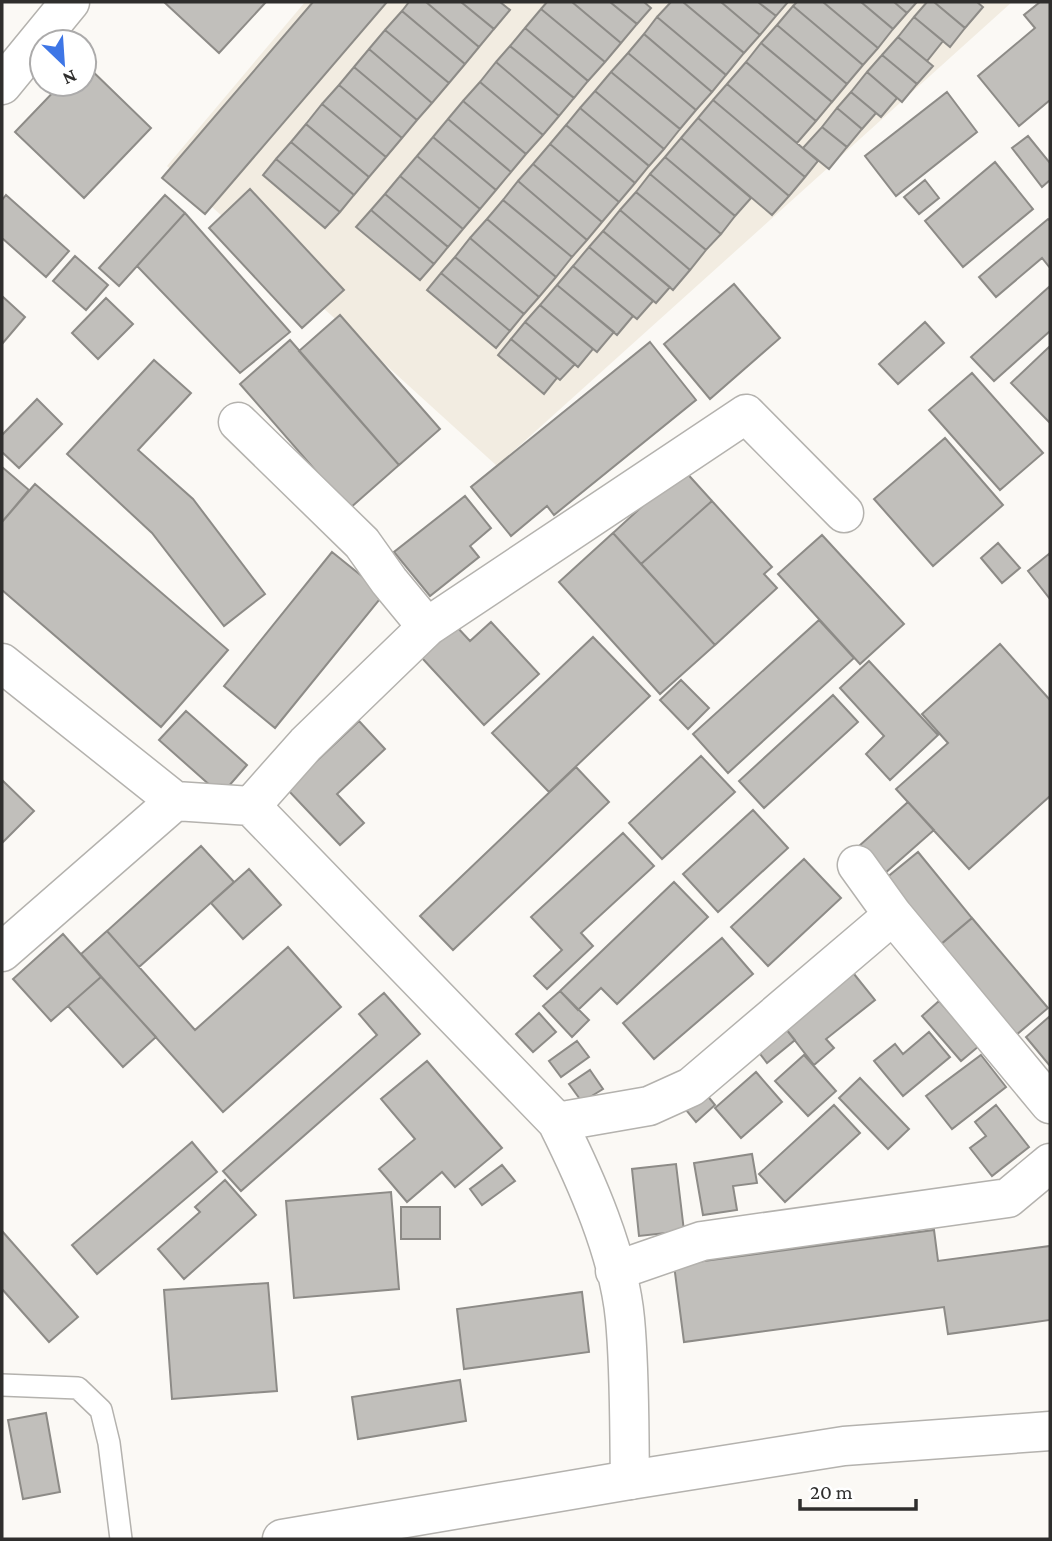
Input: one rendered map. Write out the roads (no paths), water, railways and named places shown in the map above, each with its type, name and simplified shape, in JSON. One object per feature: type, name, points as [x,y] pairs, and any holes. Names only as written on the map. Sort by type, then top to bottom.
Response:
[{"type":"street","points":[[2,85],[70,2]]},
{"type":"street","points":[[251,806],[306,744],[427,627],[746,414],[844,513]]},
{"type":"street","points":[[238,422],[362,543],[427,627]]},
{"type":"street","points":[[2,663],[175,801],[251,806],[557,1122],[578,1164],[596,1210],[615,1271],[625,1317],[630,1480]]},
{"type":"street","points":[[2,952],[175,801]]},
{"type":"street","points":[[857,865],[893,915],[1050,1104]]},
{"type":"street","points":[[557,1122],[649,1106],[691,1087],[893,915]]},
{"type":"street","points":[[615,1271],[702,1241],[1008,1198],[1050,1163]]},
{"type":"street","points":[[282,1539],[844,1446],[1050,1431]]},
{"type":"lane","points":[[2,1385],[78,1388],[101,1409],[109,1443],[121,1539]]}]
